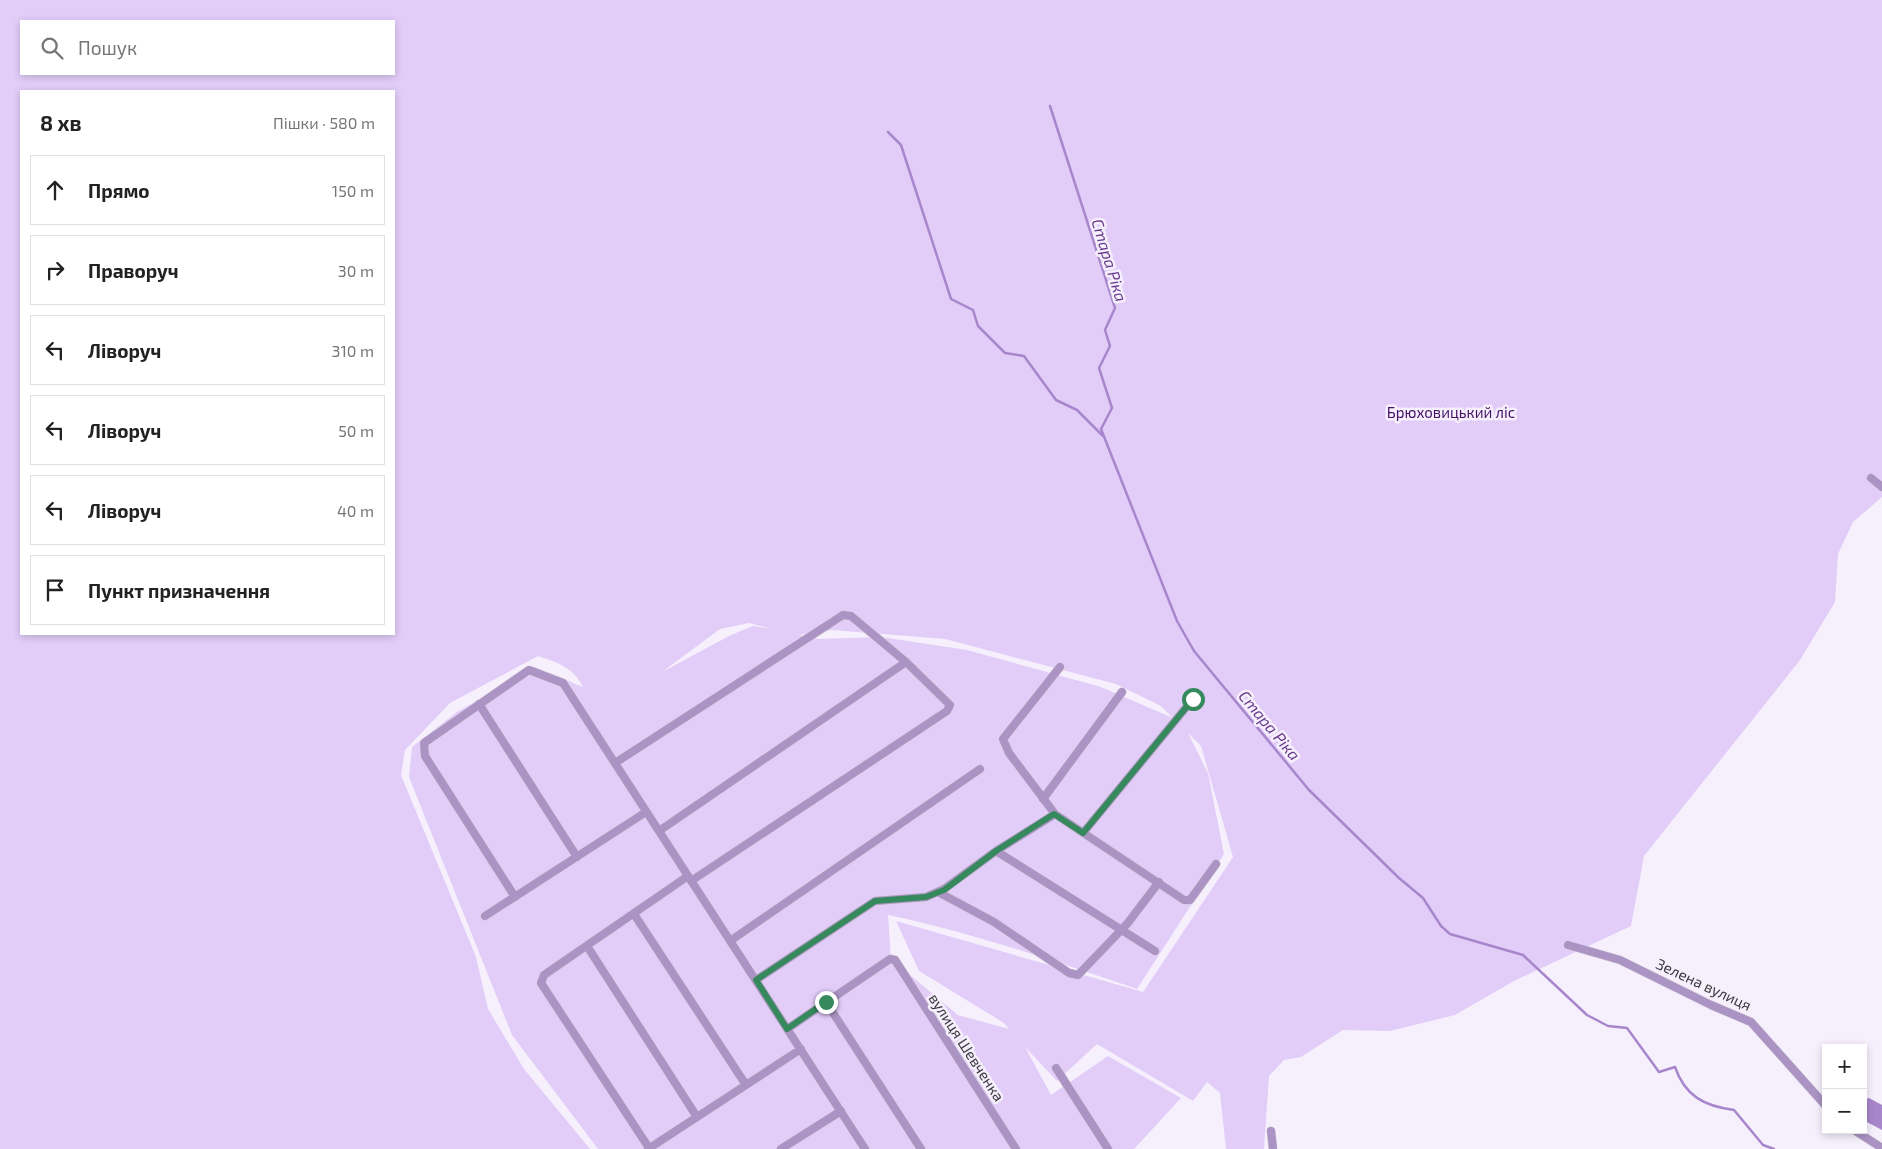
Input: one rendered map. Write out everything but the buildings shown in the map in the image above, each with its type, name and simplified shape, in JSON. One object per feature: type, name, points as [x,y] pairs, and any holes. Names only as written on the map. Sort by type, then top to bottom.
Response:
[{"type":"street","points":[[1871,478],[1882,487]]},
{"type":"street","points":[[614,763],[843,615],[851,616],[906,662],[950,705],[947,711],[544,974],[541,983],[648,1148],[800,1050]]},
{"type":"street","points":[[659,831],[906,662]]},
{"type":"street","points":[[1060,667],[1003,739],[1009,753],[1054,814],[1184,900],[1190,900],[1216,864]]},
{"type":"street","points":[[515,897],[425,756],[424,743],[529,670],[563,683],[865,1149]]},
{"type":"street","points":[[1043,799],[1122,692]]},
{"type":"street","points":[[1083,833],[1193,699]]},
{"type":"street","points":[[479,704],[577,856]]},
{"type":"street","points":[[730,941],[980,769]]},
{"type":"street","points":[[485,916],[646,812]]},
{"type":"street","points":[[756,980],[875,901],[926,897],[938,892],[996,851],[1054,814]]},
{"type":"street","points":[[996,851],[1155,951]]},
{"type":"street","points":[[938,892],[994,922],[1069,974],[1078,975],[1121,930],[1159,882]]},
{"type":"street","points":[[634,914],[746,1085]]},
{"type":"street","name":"Зелена вулиця","points":[[1568,945],[1620,960],[1711,1005],[1752,1022],[1822,1101]]},
{"type":"street","points":[[587,946],[697,1117]]},
{"type":"street","name":"вулиця Шевченка","points":[[826,1002],[890,959],[895,960],[1016,1149]]},
{"type":"street","points":[[787,1029],[826,1002],[921,1149]]},
{"type":"street","points":[[1056,1068],[1108,1149]]},
{"type":"street","points":[[781,1149],[840,1111]]},
{"type":"street","points":[[1272,1131],[1274,1149]]},
{"type":"street","points":[[1860,1134],[1882,1148]]},
{"type":"green space","name":"Брюховицький ліс","points":[[0,0],[1882,0],[1882,497],[1853,522],[1838,554],[1835,602],[1800,660],[1644,856],[1631,926],[1514,981],[1455,1015],[1390,1031],[1343,1030],[1301,1057],[1284,1060],[1269,1076],[1264,1149],[1226,1149],[1220,1093],[1207,1082],[1193,1101],[1097,1044],[1057,1081],[1025,1047],[1051,1095],[1108,1056],[1181,1098],[1134,1149],[598,1149],[512,1035],[409,777],[412,747],[457,712],[535,667],[583,687],[570,670],[558,663],[538,656],[450,703],[405,750],[401,775],[476,957],[488,1009],[524,1069],[590,1149],[0,1149]],"holes":[[[749,623],[771,629],[753,626],[731,635],[662,672],[720,629]],[[832,630],[945,639],[1116,684],[1161,706],[1173,718],[1101,687],[967,650],[881,637],[818,639],[799,635]],[[1188,733],[1201,746],[1233,857],[1143,992],[896,921],[919,971],[1004,1023],[1009,1029],[958,1015],[891,959],[888,915],[983,939],[1137,989],[1224,854],[1208,773]]]},
{"type":"shaded area","points":[[1867,1099],[1882,1105],[1882,1130],[1867,1122]]},
{"type":"waterway","name":"Стара Ріка","points":[[1050,106],[1115,308],[1105,330],[1110,346],[1099,368],[1112,408],[1101,429],[1177,621],[1194,651],[1309,790],[1399,878],[1423,898],[1441,926],[1450,934],[1523,955],[1587,1015],[1608,1026],[1627,1028],[1659,1072],[1675,1067],[1684,1085],[1697,1098],[1714,1106],[1734,1110],[1763,1145],[1774,1149]]},
{"type":"waterway","points":[[888,132],[901,145],[951,299],[973,310],[978,326],[1005,353],[1024,356],[1056,400],[1077,410],[1103,436]]},
{"type":"route","points":[[826,1002],[787,1029],[756,980],[875,901],[926,897],[944,890],[996,851],[1054,814],[1083,833],[1193,699]]}]
